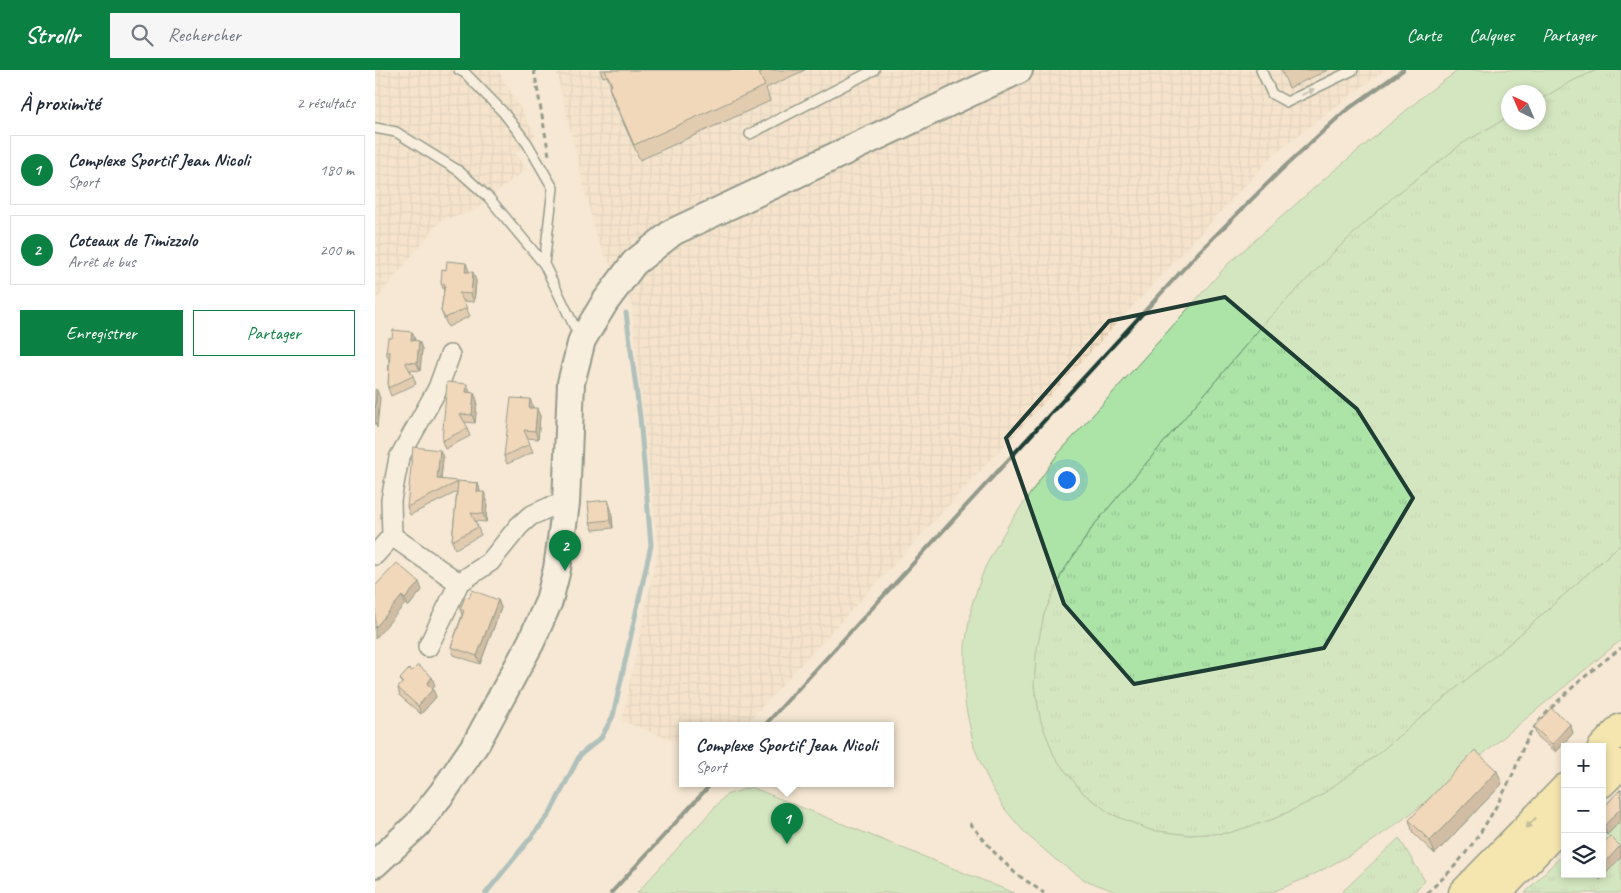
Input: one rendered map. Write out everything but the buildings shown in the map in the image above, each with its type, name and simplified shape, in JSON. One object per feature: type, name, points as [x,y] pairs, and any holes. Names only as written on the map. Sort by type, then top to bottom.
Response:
[{"type":"main road","points":[[375,864],[417,825],[443,792],[477,742],[531,642],[549,601],[557,569],[566,504],[571,383],[582,340],[605,302],[634,264],[673,232],[1019,70]]},
{"type":"main road","points":[[1606,744],[1621,728]]},
{"type":"main road","points":[[1606,779],[1621,764]]},
{"type":"main road","points":[[1463,893],[1561,792]]},
{"type":"main road","points":[[1497,893],[1561,826]]},
{"type":"street","points":[[375,555],[392,536],[391,500],[399,458],[437,388],[450,355]]},
{"type":"street","points":[[428,647],[459,582],[490,562],[519,526],[530,516],[549,506],[566,504]]},
{"type":"street","points":[[392,536],[459,582]]},
{"type":"lane","points":[[459,70],[465,73],[503,112],[527,143],[553,188],[544,264]]},
{"type":"lane","points":[[749,134],[874,70]]},
{"type":"lane","points":[[1261,70],[1272,94],[1287,102],[1353,70]]},
{"type":"lane","points":[[375,128],[396,132],[459,171],[489,198],[544,264],[582,340]]},
{"type":"path","points":[[534,70],[548,143],[553,188]]},
{"type":"path","points":[[1427,893],[1465,854],[1494,811],[1513,774],[1524,745],[1532,730],[1543,716],[1621,648]]},
{"type":"path","points":[[970,823],[994,852],[1015,873],[1044,893]]},
{"type":"highlighted area","points":[[1225,297],[1357,409],[1413,498],[1324,648],[1134,684],[1064,604],[1006,438],[1109,321]]},
{"type":"shaded area","points":[[375,70],[498,70],[536,136],[515,153],[526,169],[472,212],[441,220],[375,301]]},
{"type":"shaded area","points":[[556,70],[1384,70],[1275,153],[748,722],[679,722],[679,742],[622,721],[658,549],[631,301],[597,240]]},
{"type":"green space","points":[[1459,70],[1597,70],[1574,80],[1546,96],[1546,85],[1501,85],[1501,121],[1463,143],[1393,197],[1336,250],[1266,321],[1094,525],[1062,573],[1044,614],[1036,654],[1034,687],[1041,722],[1055,758],[1083,793],[1111,814],[1150,830],[1189,835],[1229,833],[1274,819],[1317,798],[1374,757],[1516,638],[1621,544],[1621,640],[1413,812],[1364,847],[1313,875],[1270,893],[1119,893],[1085,880],[1055,859],[1026,834],[1004,808],[990,784],[974,747],[965,703],[965,646],[972,604],[985,567],[1009,524],[1057,455],[1228,264],[1329,175],[1427,93]]},
{"type":"green space","points":[[1597,70],[1621,70],[1621,544],[1516,638],[1374,757],[1317,798],[1274,819],[1229,833],[1189,835],[1150,830],[1111,814],[1083,793],[1055,758],[1041,722],[1034,687],[1036,654],[1044,614],[1062,573],[1094,525],[1266,321],[1336,250],[1393,197],[1463,143],[1501,121],[1501,130],[1546,130],[1546,96],[1574,80]]},
{"type":"green space","points":[[751,787],[1014,893],[637,893],[726,795]]},
{"type":"green space","points":[[1621,794],[1621,893],[1525,893],[1561,856],[1561,878],[1606,878],[1606,809]]},
{"type":"green space","points":[[1399,838],[1425,881],[1413,893],[1341,893]]},
{"type":"waterway","points":[[486,893],[549,815],[580,755],[601,738],[613,716],[651,545],[640,417],[626,313]]},
{"type":"railway","points":[[768,722],[1198,253],[1281,170],[1344,112],[1403,70]]},
{"type":"railway","points":[[611,893],[708,787]]},
{"type":"place","name":"Coteaux de Timizzolo","points":[[565,571]]},
{"type":"place","name":"Complexe Sportif Jean Nicoli","points":[[787,844]]}]
